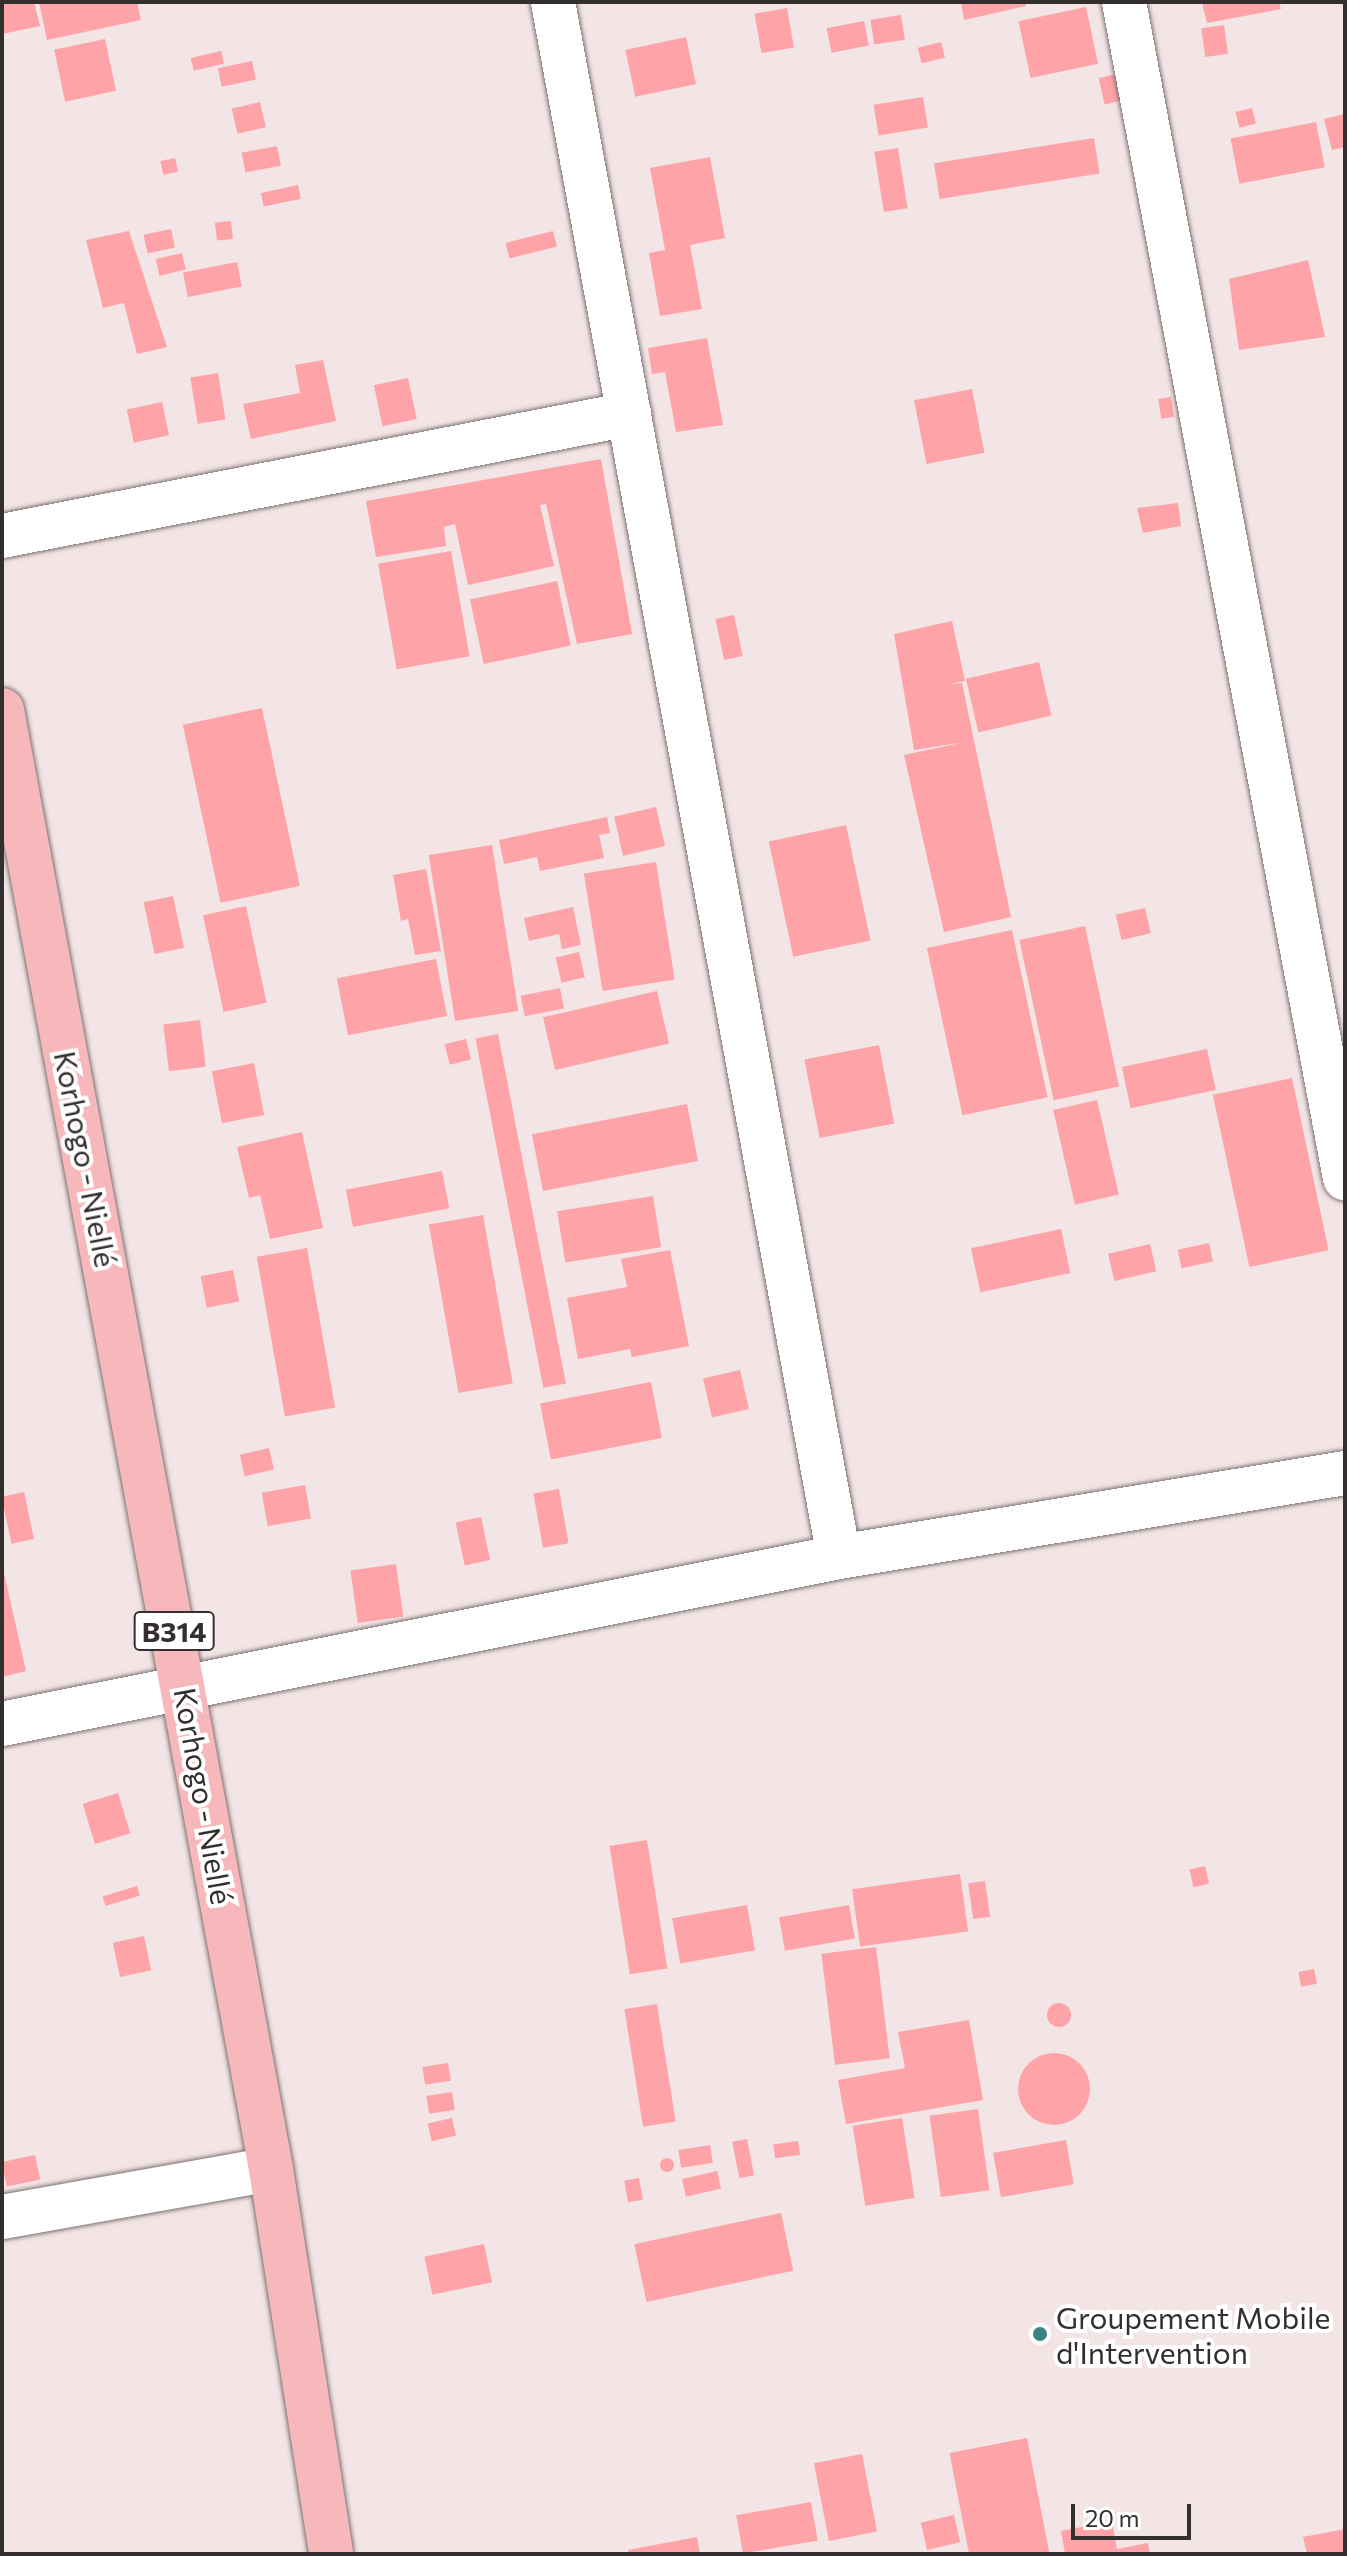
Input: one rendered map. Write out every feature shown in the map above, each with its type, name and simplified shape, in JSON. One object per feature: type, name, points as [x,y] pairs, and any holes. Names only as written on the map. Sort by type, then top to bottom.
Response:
[{"type":"main road","name":"Korhogo - Niellé","points":[[2,710],[271,2169],[331,2554]]},
{"type":"street","points":[[553,2],[839,1557]]},
{"type":"street","points":[[1124,2],[1345,1178]]},
{"type":"street","points":[[2,536],[629,414]]},
{"type":"street","points":[[2,1724],[839,1557],[1345,1473]]},
{"type":"street","points":[[2,2217],[271,2169]]},
{"type":"building","points":[[2,2],[34,2],[40,26],[2,34]]},
{"type":"building","points":[[39,2],[137,2],[141,20],[47,40]]},
{"type":"building","points":[[961,2],[1025,2],[1026,6],[964,20]]},
{"type":"building","points":[[1202,2],[1279,2],[1281,9],[1207,23]]},
{"type":"building","points":[[1086,7],[1098,64],[1031,78],[1019,21]]},
{"type":"building","points":[[787,8],[794,47],[761,53],[755,14]]},
{"type":"building","points":[[901,15],[905,40],[874,45],[870,20]]},
{"type":"building","points":[[864,21],[869,46],[831,53],[827,28]]},
{"type":"building","points":[[1224,25],[1228,54],[1205,57],[1201,28]]},
{"type":"building","points":[[686,37],[696,84],[635,97],[625,50]]},
{"type":"building","points":[[105,39],[116,91],[65,102],[54,50]]},
{"type":"building","points":[[941,42],[945,58],[922,63],[918,48]]},
{"type":"building","points":[[221,51],[224,64],[194,71],[191,58]]},
{"type":"building","points":[[252,61],[256,80],[222,87],[218,68]]},
{"type":"building","points":[[1121,73],[1127,99],[1105,104],[1099,78]]},
{"type":"building","points":[[923,97],[928,128],[878,135],[874,105]]},
{"type":"building","points":[[260,102],[266,127],[238,134],[232,109]]},
{"type":"building","points":[[1252,108],[1256,124],[1239,128],[1236,112]]},
{"type":"building","points":[[1345,114],[1345,147],[1332,150],[1324,119]]},
{"type":"building","points":[[1316,122],[1325,167],[1239,184],[1231,139]]},
{"type":"building","points":[[1094,138],[1100,174],[940,199],[934,163]]},
{"type":"building","points":[[277,146],[281,166],[245,173],[242,153]]},
{"type":"building","points":[[898,148],[908,208],[884,212],[874,152]]},
{"type":"building","points":[[710,157],[725,238],[690,245],[702,309],[660,316],[649,253],[665,250],[650,168]]},
{"type":"building","points":[[175,158],[178,172],[163,175],[160,161]]},
{"type":"building","points":[[298,185],[301,199],[264,207],[261,193]]},
{"type":"building","points":[[231,221],[233,239],[217,241],[215,223]]},
{"type":"building","points":[[171,229],[175,248],[148,253],[144,235]]},
{"type":"building","points":[[129,231],[167,347],[137,354],[124,303],[103,308],[86,240]]},
{"type":"building","points":[[553,231],[557,247],[509,258],[505,243]]},
{"type":"building","points":[[182,253],[186,270],[160,276],[156,259]]},
{"type":"building","points":[[1308,260],[1325,337],[1239,350],[1229,279]]},
{"type":"building","points":[[237,262],[242,287],[188,297],[183,272]]},
{"type":"building","points":[[707,338],[723,425],[676,432],[665,372],[652,374],[648,348]]},
{"type":"building","points":[[323,360],[336,421],[251,439],[243,404],[300,393],[295,365]]},
{"type":"building","points":[[218,373],[225,419],[198,424],[190,377]]},
{"type":"building","points":[[408,378],[417,419],[382,426],[374,385]]},
{"type":"building","points":[[972,389],[984,453],[926,464],[914,400]]},
{"type":"building","points":[[1171,397],[1174,417],[1161,419],[1158,399]]},
{"type":"building","points":[[162,402],[169,435],[134,443],[127,409]]},
{"type":"building","points":[[601,459],[632,634],[577,644],[546,504],[540,505],[554,566],[468,585],[455,524],[444,527],[446,546],[376,557],[366,501]]},
{"type":"building","points":[[1178,503],[1181,526],[1143,533],[1137,508]]},
{"type":"building","points":[[451,551],[470,656],[397,669],[378,564]]},
{"type":"building","points":[[557,581],[571,646],[484,664],[470,600]]},
{"type":"building","points":[[734,615],[743,656],[724,660],[715,619]]},
{"type":"building","points":[[952,621],[965,681],[949,684],[962,683],[1011,917],[944,932],[904,755],[965,742],[914,750],[894,634]]},
{"type":"building","points":[[1039,662],[1051,716],[978,732],[966,679]]},
{"type":"building","points":[[262,708],[300,886],[221,903],[183,725]]},
{"type":"building","points":[[656,807],[665,846],[623,856],[614,817]]},
{"type":"building","points":[[607,817],[610,833],[599,835],[604,858],[540,871],[537,857],[504,864],[499,840]]},
{"type":"building","points":[[846,825],[871,940],[793,957],[769,841]]},
{"type":"building","points":[[492,845],[518,1011],[455,1021],[429,855]]},
{"type":"building","points":[[656,862],[675,980],[603,991],[584,873]]},
{"type":"building","points":[[426,869],[441,951],[415,955],[408,919],[401,921],[393,875]]},
{"type":"building","points":[[173,896],[184,948],[155,954],[144,902]]},
{"type":"building","points":[[246,906],[267,1003],[224,1012],[203,915]]},
{"type":"building","points":[[573,907],[581,945],[562,949],[559,934],[529,941],[524,918]]},
{"type":"building","points":[[1145,908],[1151,933],[1122,940],[1116,915]]},
{"type":"building","points":[[1085,926],[1119,1086],[1054,1100],[1019,940]]},
{"type":"building","points":[[1012,930],[1048,1097],[962,1115],[927,948]]},
{"type":"building","points":[[579,952],[585,977],[561,983],[556,957]]},
{"type":"building","points":[[436,959],[447,1016],[348,1035],[337,978]]},
{"type":"building","points":[[560,988],[564,1009],[525,1016],[521,996]]},
{"type":"building","points":[[657,991],[669,1044],[555,1070],[543,1017]]},
{"type":"building","points":[[200,1020],[206,1067],[169,1071],[163,1025]]},
{"type":"building","points":[[498,1034],[566,1383],[543,1388],[475,1038]]},
{"type":"building","points":[[466,1039],[471,1059],[450,1065],[445,1044]]},
{"type":"building","points":[[879,1045],[894,1124],[820,1138],[804,1060]]},
{"type":"building","points":[[1207,1049],[1216,1090],[1131,1108],[1122,1067]]},
{"type":"building","points":[[254,1063],[264,1115],[222,1123],[212,1071]]},
{"type":"building","points":[[1292,1078],[1329,1250],[1249,1267],[1213,1095]]},
{"type":"building","points":[[1097,1100],[1119,1195],[1075,1205],[1053,1110]]},
{"type":"building","points":[[687,1104],[698,1161],[543,1191],[532,1134]]},
{"type":"building","points":[[302,1132],[323,1228],[270,1239],[260,1195],[249,1198],[237,1147]]},
{"type":"building","points":[[442,1171],[449,1208],[353,1227],[346,1190]]},
{"type":"building","points":[[653,1196],[661,1247],[565,1263],[557,1211]]},
{"type":"building","points":[[483,1215],[513,1383],[459,1393],[429,1225]]},
{"type":"building","points":[[1061,1229],[1070,1273],[980,1292],[971,1248]]},
{"type":"building","points":[[1209,1243],[1213,1262],[1182,1268],[1178,1250]]},
{"type":"building","points":[[1150,1244],[1156,1271],[1114,1281],[1108,1254]]},
{"type":"building","points":[[307,1248],[335,1408],[285,1416],[257,1257]]},
{"type":"building","points":[[670,1250],[689,1346],[632,1357],[630,1349],[578,1359],[567,1298],[627,1287],[621,1259]]},
{"type":"building","points":[[233,1270],[239,1301],[207,1308],[201,1276]]},
{"type":"building","points":[[740,1370],[749,1409],[712,1418],[703,1379]]},
{"type":"building","points":[[651,1382],[662,1438],[551,1460],[540,1404]]},
{"type":"building","points":[[269,1448],[274,1469],[245,1476],[240,1455]]},
{"type":"building","points":[[305,1485],[311,1518],[268,1526],[262,1493]]},
{"type":"building","points":[[559,1489],[569,1543],[543,1548],[533,1494]]},
{"type":"building","points":[[24,1492],[34,1539],[11,1544],[2,1497]]},
{"type":"building","points":[[481,1517],[490,1560],[465,1565],[456,1522]]},
{"type":"building","points":[[2,1564],[26,1671],[2,1677]]},
{"type":"building","points":[[396,1564],[403,1616],[358,1623],[350,1570]]},
{"type":"building","points":[[118,1793],[130,1833],[95,1844],[83,1804]]},
{"type":"building","points":[[647,1840],[667,1968],[630,1974],[609,1846]]},
{"type":"building","points":[[1205,1866],[1209,1884],[1193,1887],[1189,1870]]},
{"type":"building","points":[[960,1874],[968,1931],[860,1947],[852,1889]]},
{"type":"building","points":[[985,1881],[990,1917],[973,1919],[968,1883]]},
{"type":"building","points":[[137,1886],[140,1896],[105,1906],[103,1897]]},
{"type":"building","points":[[747,1905],[755,1950],[680,1963],[672,1918]]},
{"type":"building","points":[[849,1905],[855,1938],[785,1951],[779,1917]]},
{"type":"building","points":[[144,1936],[151,1970],[120,1977],[113,1943]]},
{"type":"building","points":[[876,1947],[890,2058],[835,2065],[821,1954]]},
{"type":"building","points":[[1314,1969],[1317,1984],[1301,1987],[1298,1972]]},
{"type":"building","points":[[1059,2003],[1067,2007],[1071,2015],[1067,2023],[1059,2027],[1051,2023],[1047,2015],[1051,2007]]},
{"type":"building","points":[[657,2004],[676,2122],[643,2127],[624,2009]]},
{"type":"building","points":[[969,2020],[983,2100],[846,2124],[838,2080],[905,2068],[898,2032]]},
{"type":"building","points":[[1047,2053],[1061,2053],[1080,2063],[1090,2082],[1090,2096],[1080,2115],[1061,2125],[1047,2125],[1028,2115],[1018,2096],[1018,2082],[1028,2063]]},
{"type":"building","points":[[448,2063],[451,2081],[425,2085],[422,2067]]},
{"type":"building","points":[[452,2092],[455,2110],[429,2114],[426,2096]]},
{"type":"building","points":[[978,2109],[989,2190],[941,2197],[929,2116]]},
{"type":"building","points":[[452,2118],[456,2136],[432,2141],[428,2124]]},
{"type":"building","points":[[902,2118],[915,2198],[865,2206],[853,2126]]},
{"type":"building","points":[[747,2139],[754,2175],[739,2178],[732,2142]]},
{"type":"building","points":[[1066,2140],[1074,2184],[1001,2197],[993,2153]]},
{"type":"building","points":[[798,2141],[800,2155],[775,2158],[773,2144]]},
{"type":"building","points":[[710,2145],[713,2163],[681,2168],[678,2150]]},
{"type":"building","points":[[35,2155],[40,2179],[7,2187],[2,2162]]},
{"type":"building","points":[[667,2158],[674,2165],[667,2172],[660,2165]]},
{"type":"building","points":[[717,2171],[721,2189],[686,2197],[682,2179]]},
{"type":"building","points":[[639,2178],[643,2200],[628,2202],[624,2181]]},
{"type":"building","points":[[781,2213],[793,2271],[647,2302],[634,2244]]},
{"type":"building","points":[[484,2244],[492,2282],[432,2295],[424,2257]]},
{"type":"building","points":[[1027,2438],[1050,2554],[969,2554],[949,2453]]},
{"type":"building","points":[[862,2454],[877,2532],[829,2541],[814,2463]]},
{"type":"building","points":[[811,2502],[818,2540],[743,2554],[736,2515]]},
{"type":"building","points":[[954,2515],[960,2542],[927,2550],[921,2523]]},
{"type":"building","points":[[1112,2521],[1117,2549],[1148,2543],[1150,2554],[1065,2554],[1061,2531]]},
{"type":"building","points":[[1345,2529],[1345,2554],[1307,2554],[1303,2537]]},
{"type":"building","points":[[697,2537],[700,2554],[629,2554],[628,2550]]},
{"type":"place","name":"Groupement Mobile d'Intervention","points":[[1040,2334]]}]
